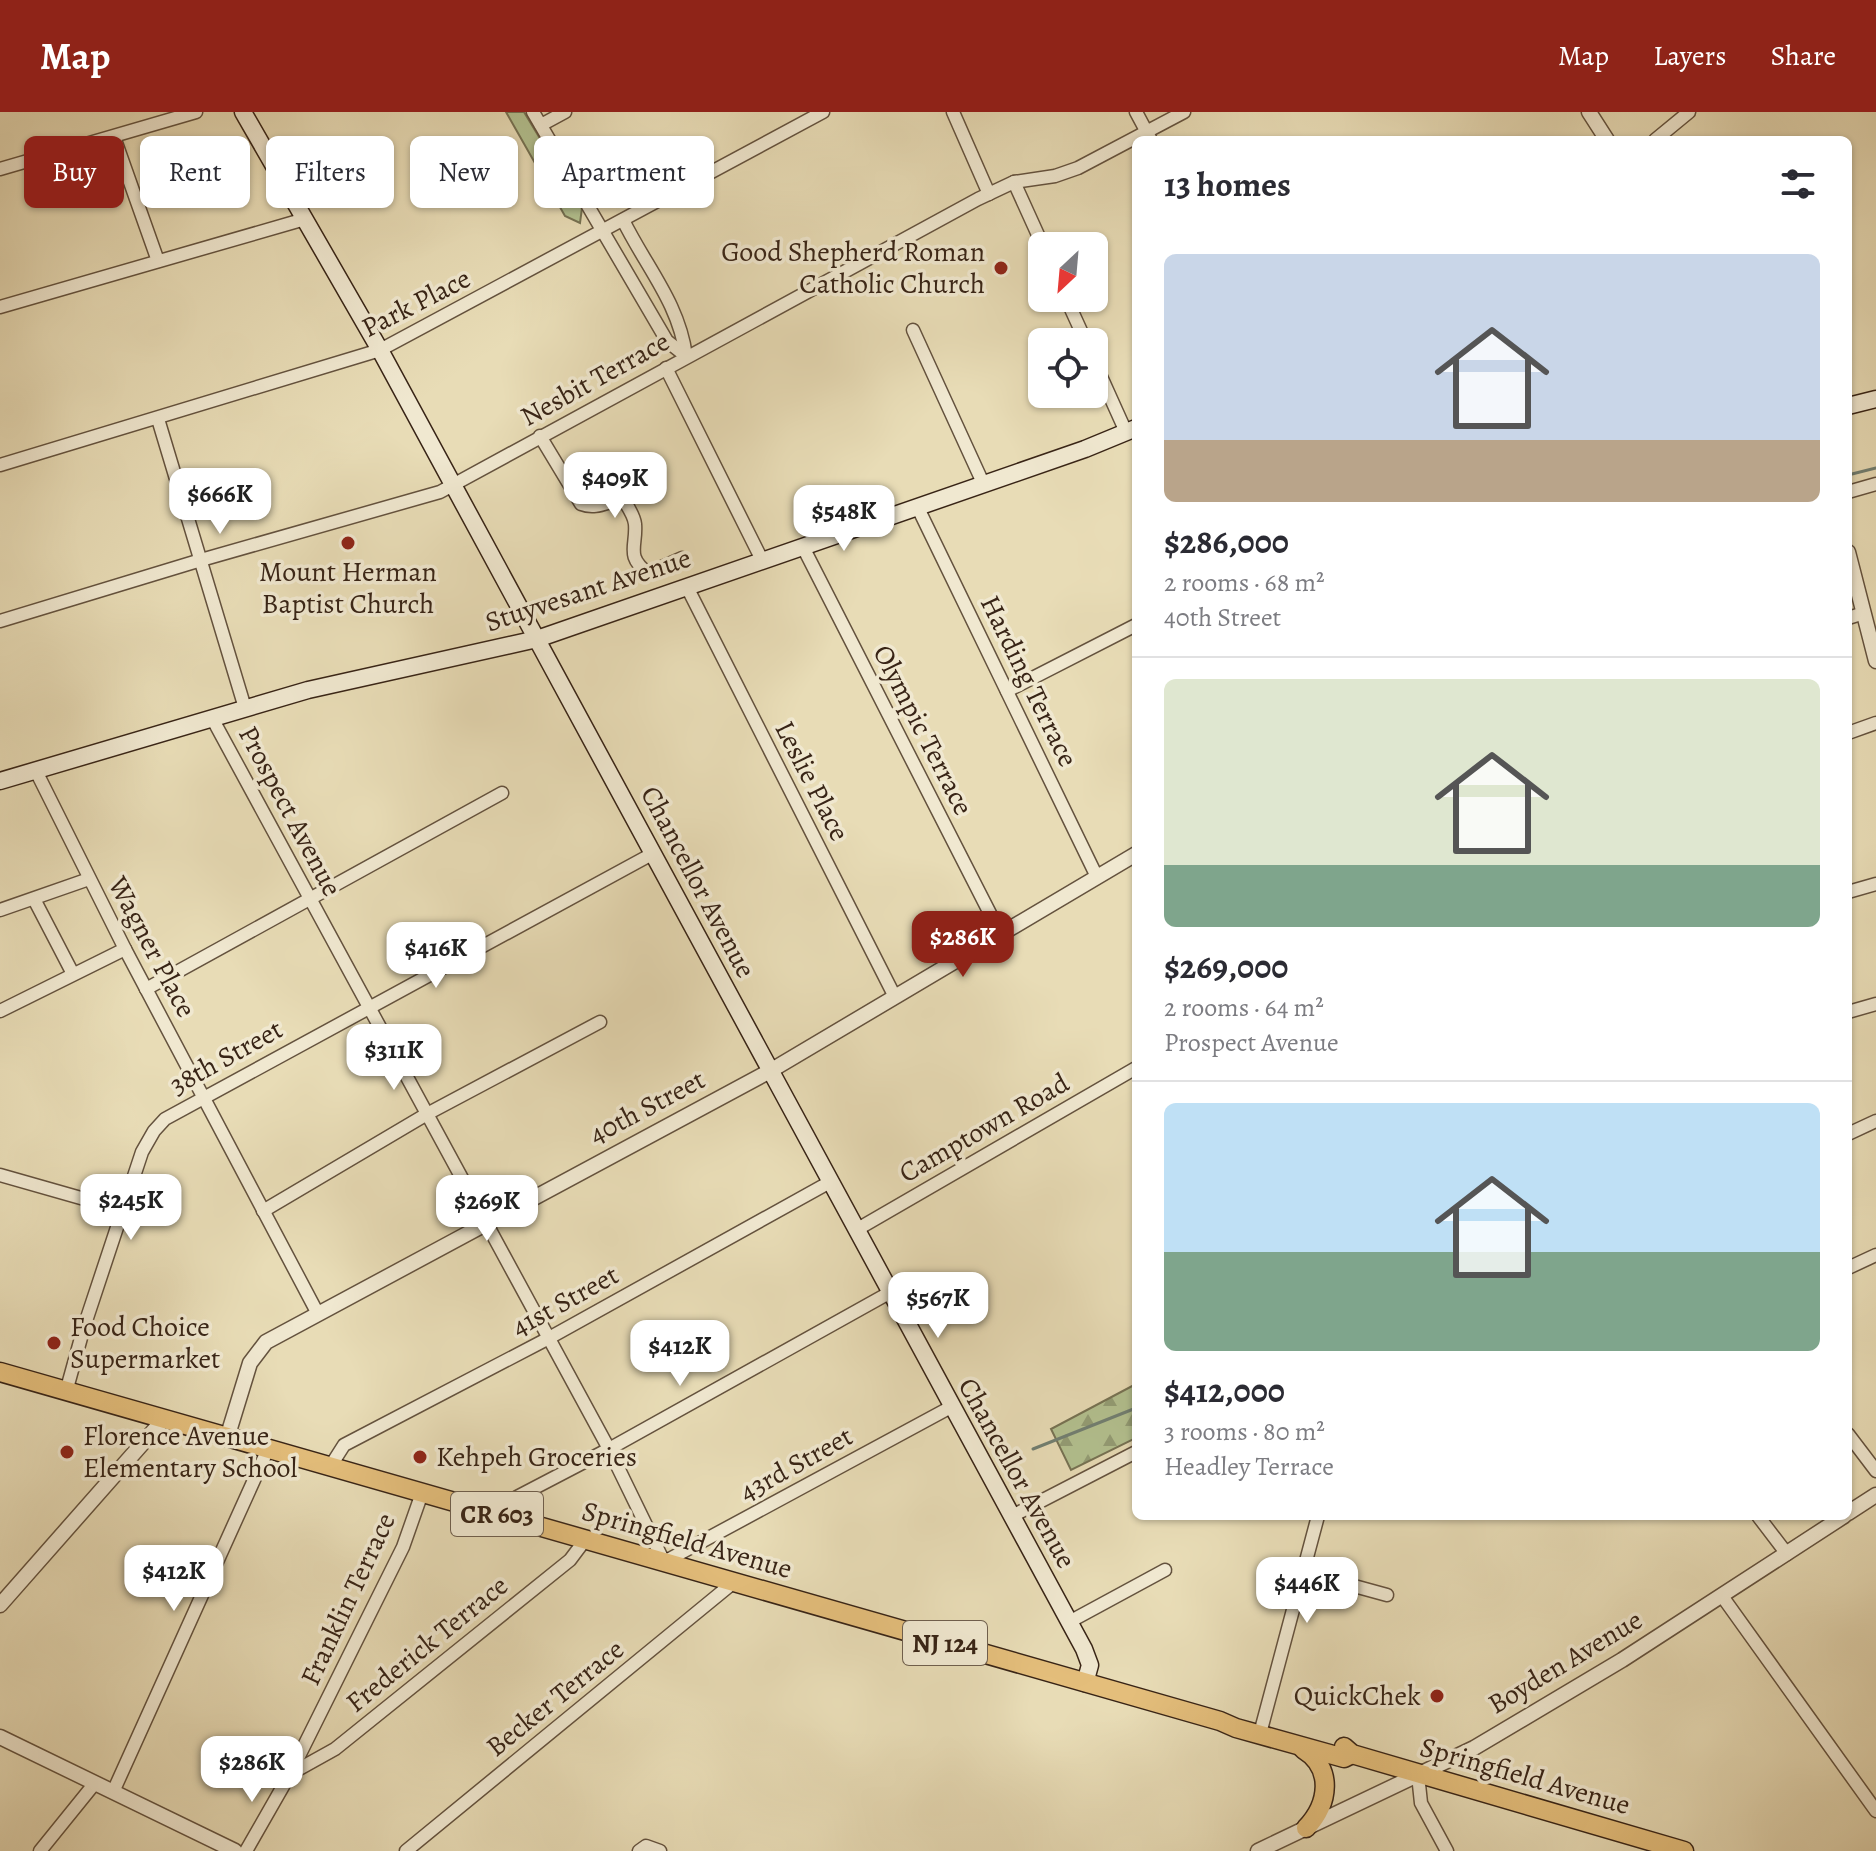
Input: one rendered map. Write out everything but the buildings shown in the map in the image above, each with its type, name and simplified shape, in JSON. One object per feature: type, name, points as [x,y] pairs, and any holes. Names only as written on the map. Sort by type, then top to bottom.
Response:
[{"type":"main road","name":"Chancellor Avenue","points":[[246,113],[380,350],[1084,1649],[1090,1665],[1085,1683]]},
{"type":"main road","points":[[1852,405],[1876,399]]},
{"type":"main road","name":"Stuyvesant Avenue","points":[[0,781],[308,690],[537,639],[1085,449],[1131,430]]},
{"type":"main road","name":"Springfield Avenue","points":[[0,1372],[1236,1728],[1344,1758],[1352,1754]]},
{"type":"main road","name":"Springfield Avenue","points":[[1220,1721],[1236,1720],[1347,1748],[1352,1754],[1418,1775],[1684,1851]]},
{"type":"main road","points":[[1290,1743],[1310,1753],[1321,1767],[1324,1778],[1321,1808],[1306,1828]]},
{"type":"street","points":[[117,136],[196,112]]},
{"type":"street","points":[[533,112],[667,341],[686,356]]},
{"type":"street","points":[[541,125],[565,112]]},
{"type":"street","name":"Park Place","points":[[0,465],[380,350],[823,112]]},
{"type":"street","points":[[953,112],[989,194]]},
{"type":"street","points":[[1136,112],[1148,136]]},
{"type":"street","name":"Nesbit Terrace","points":[[1148,136],[1184,112]]},
{"type":"street","points":[[1589,112],[1604,136]]},
{"type":"street","points":[[1660,136],[1689,112]]},
{"type":"street","name":"Nesbit Terrace","points":[[0,621],[434,494],[989,194],[1014,182],[1067,173],[1132,143]]},
{"type":"street","points":[[0,169],[24,162]]},
{"type":"street","points":[[124,165],[158,261]]},
{"type":"street","points":[[1014,182],[1037,232]]},
{"type":"street","points":[[0,307],[305,219]]},
{"type":"street","points":[[623,220],[664,290],[682,330],[686,356]]},
{"type":"street","points":[[913,330],[983,483]]},
{"type":"street","points":[[666,368],[762,560]]},
{"type":"street","points":[[1108,387],[1131,430]]},
{"type":"street","name":"Prospect Avenue","points":[[158,419],[245,708]]},
{"type":"street","points":[[540,436],[581,504],[602,506],[623,499],[635,525],[631,548],[641,568],[648,573],[682,558]]},
{"type":"street","points":[[1852,491],[1876,484]]},
{"type":"street","name":"Harding Terrace","points":[[917,506],[1097,877]]},
{"type":"street","name":"Olympic Terrace","points":[[803,547],[1001,935]]},
{"type":"street","points":[[1852,567],[1876,661]]},
{"type":"street","name":"Leslie Place","points":[[687,587],[895,997]]},
{"type":"street","points":[[1852,617],[1864,613]]},
{"type":"street","points":[[1007,691],[1132,627]]},
{"type":"street","name":"Prospect Avenue","points":[[212,718],[609,1449],[664,1562]]},
{"type":"street","points":[[1852,732],[1876,723]]},
{"type":"street","name":"Wagner Place","points":[[36,771],[125,949],[318,1314]]},
{"type":"street","points":[[146,989],[502,793]]},
{"type":"street","name":"38th Street","points":[[66,1392],[84,1327],[142,1152],[165,1119],[652,854]]},
{"type":"street","name":"40th Street","points":[[227,1438],[250,1363],[266,1342],[770,1071],[1132,856]]},
{"type":"street","points":[[0,910],[89,879]]},
{"type":"street","points":[[1852,891],[1876,884]]},
{"type":"street","points":[[34,899],[73,974]]},
{"type":"street","points":[[0,1011],[125,949]]},
{"type":"street","points":[[1852,1011],[1876,1004]]},
{"type":"street","points":[[263,1211],[427,1114],[600,1022]]},
{"type":"street","name":"Camptown Road","points":[[856,1230],[1132,1070]]},
{"type":"street","points":[[1852,1132],[1876,1121]]},
{"type":"street","points":[[0,1175],[123,1210]]},
{"type":"street","name":"41st Street","points":[[330,1467],[344,1445],[549,1338],[830,1182]]},
{"type":"street","points":[[1852,1266],[1876,1255]]},
{"type":"street","points":[[506,1517],[517,1497],[889,1293]]},
{"type":"street","name":"43rd Street","points":[[664,1562],[951,1407]]},
{"type":"street","points":[[0,1605],[164,1419]]},
{"type":"street","points":[[1852,1439],[1876,1471]]},
{"type":"street","points":[[113,1792],[268,1449]]},
{"type":"street","points":[[1012,1516],[1132,1454]]},
{"type":"street","name":"Franklin Terrace","points":[[236,1851],[290,1774],[403,1547],[422,1493]]},
{"type":"street","name":"Boyden Avenue","points":[[1852,1511],[1876,1495]]},
{"type":"street","points":[[1262,1726],[1317,1520]]},
{"type":"street","points":[[1761,1520],[1787,1554]]},
{"type":"street","name":"Boyden Avenue","points":[[1258,1851],[1474,1748],[1722,1596],[1838,1520]]},
{"type":"street","name":"Frederick Terrace","points":[[290,1774],[348,1740],[570,1560],[585,1540]]},
{"type":"street","points":[[1069,1622],[1165,1570]]},
{"type":"street","points":[[1303,1572],[1387,1595]]},
{"type":"street","name":"Becker Terrace","points":[[406,1851],[734,1582]]},
{"type":"street","points":[[1722,1596],[1876,1811]]},
{"type":"street","points":[[0,1737],[236,1851]]},
{"type":"street","points":[[1418,1775],[1421,1803],[1447,1851]]},
{"type":"street","points":[[40,1851],[95,1783]]},
{"type":"street","points":[[639,1851],[646,1846],[660,1851]]},
{"type":"green space","points":[[506,112],[524,112],[538,136],[534,136],[534,161]]},
{"type":"green space","points":[[560,208],[582,208],[580,223],[565,216]]},
{"type":"green space","points":[[1132,1386],[1132,1440],[1071,1470],[1051,1429]]},
{"type":"waterway","points":[[1852,474],[1876,468]]},
{"type":"waterway","points":[[1033,1449],[1132,1410]]},
{"type":"place","name":"Good Shepherd Roman Catholic Church","points":[[1001,268]]},
{"type":"place","name":"Mount Herman Baptist Church","points":[[348,543]]},
{"type":"place","name":"Food Choice Supermarket","points":[[54,1343]]},
{"type":"place","name":"Florence Avenue Elementary School","points":[[67,1452]]},
{"type":"place","name":"Kehpeh Groceries","points":[[420,1457]]},
{"type":"place","name":"QuickChek","points":[[1437,1696]]}]
